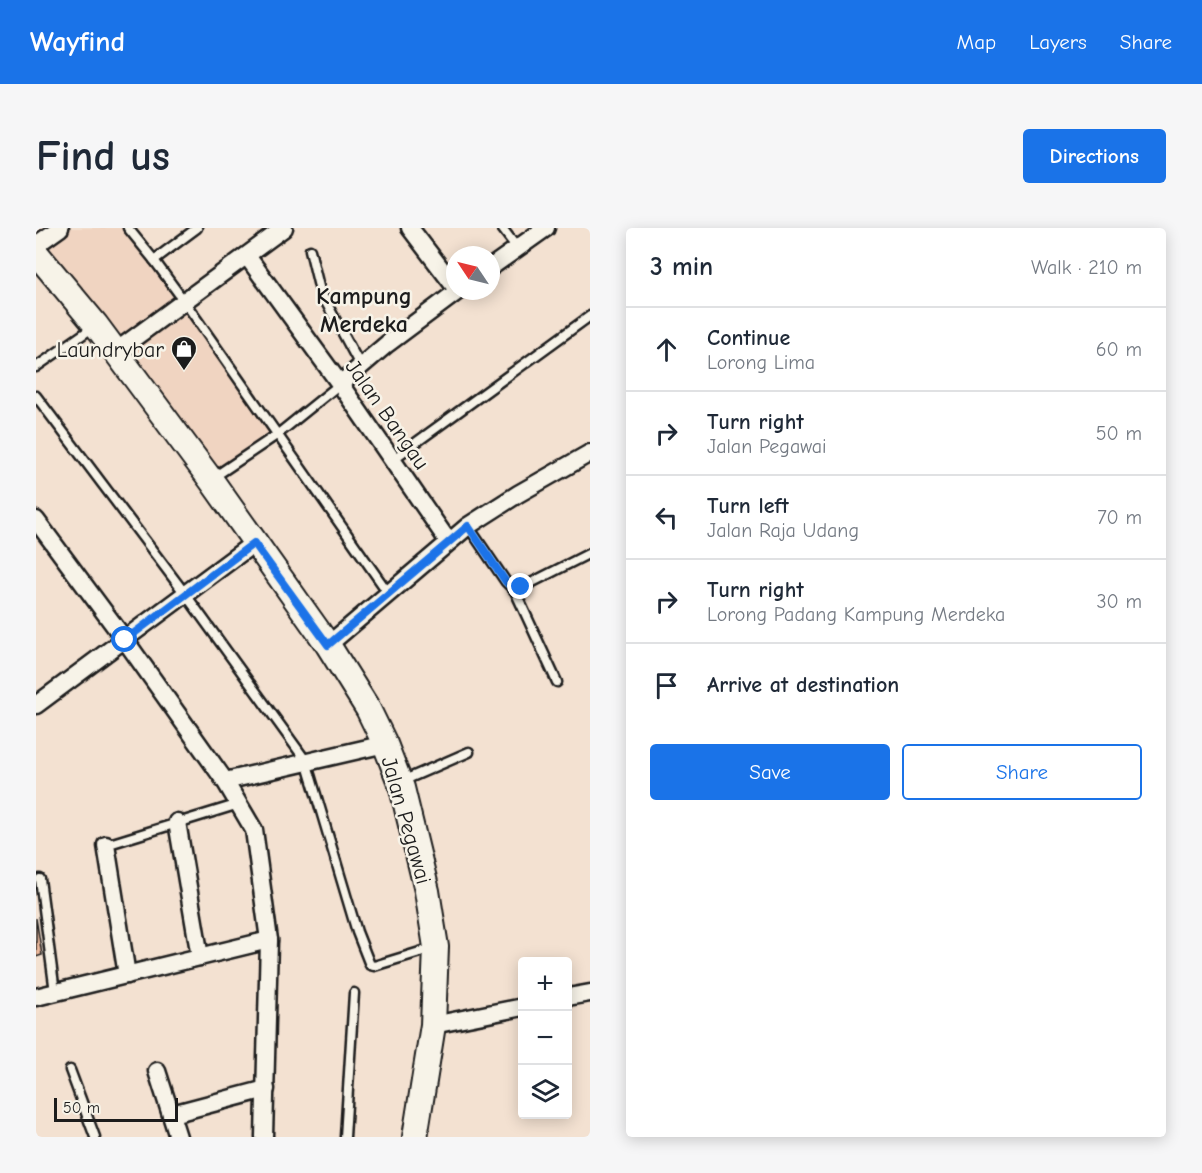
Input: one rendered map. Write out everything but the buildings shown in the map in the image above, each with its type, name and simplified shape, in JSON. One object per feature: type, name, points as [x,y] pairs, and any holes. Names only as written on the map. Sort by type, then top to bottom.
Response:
[{"type":"street","points":[[36,245],[60,228]]},
{"type":"street","points":[[115,352],[284,228]]},
{"type":"street","points":[[410,228],[446,275]]},
{"type":"street","points":[[500,260],[546,228]]},
{"type":"street","name":"Jalan Pegawai","points":[[36,253],[96,325],[211,480],[328,645],[368,709],[385,744],[400,782],[428,891],[436,947],[433,1025],[415,1137]]},
{"type":"street","name":"Jalan Bangau","points":[[247,256],[340,384],[448,541]]},
{"type":"street","points":[[340,384],[447,300]]},
{"type":"street","points":[[328,645],[468,526],[590,453]]},
{"type":"street","points":[[36,520],[225,781],[254,830],[269,940],[264,1137]]},
{"type":"street","points":[[36,705],[254,543]]},
{"type":"street","points":[[225,781],[385,744]]},
{"type":"street","points":[[177,822],[201,957]]},
{"type":"street","points":[[106,845],[127,975]]},
{"type":"street","points":[[36,997],[269,940]]},
{"type":"street","points":[[572,997],[590,993]]},
{"type":"street","points":[[433,1025],[518,1008]]},
{"type":"street","points":[[157,1071],[178,1137]]},
{"type":"street","points":[[172,1114],[266,1089]]},
{"type":"lane","points":[[128,228],[184,301],[389,594]]},
{"type":"lane","points":[[154,260],[196,228]]},
{"type":"lane","points":[[501,228],[517,248]]},
{"type":"lane","points":[[310,250],[320,291],[361,367]]},
{"type":"lane","points":[[392,460],[590,316]]},
{"type":"lane","points":[[36,367],[96,325]]},
{"type":"lane","points":[[211,480],[278,434],[340,384]]},
{"type":"lane","points":[[36,396],[186,595],[306,761],[357,932],[370,965],[374,966],[436,947]]},
{"type":"lane","points":[[468,526],[506,582],[515,591],[557,682]]},
{"type":"lane","points":[[515,591],[590,553]]},
{"type":"lane","points":[[400,782],[469,752]]},
{"type":"lane","points":[[106,845],[239,804]]},
{"type":"lane","points":[[40,879],[55,992]]},
{"type":"lane","points":[[345,1137],[354,993]]},
{"type":"lane","points":[[70,1070],[95,1137]]},
{"type":"shaded area","points":[[49,228],[132,228],[284,435],[205,489],[81,324],[36,269]]},
{"type":"place","name":"Laundrybar","points":[[184,372]]},
{"type":"district","name":"Kampung Merdeka","points":[[364,310]]},
{"type":"route","points":[[125,640],[254,543],[328,645],[468,526],[506,582],[515,591],[521,587]]}]
